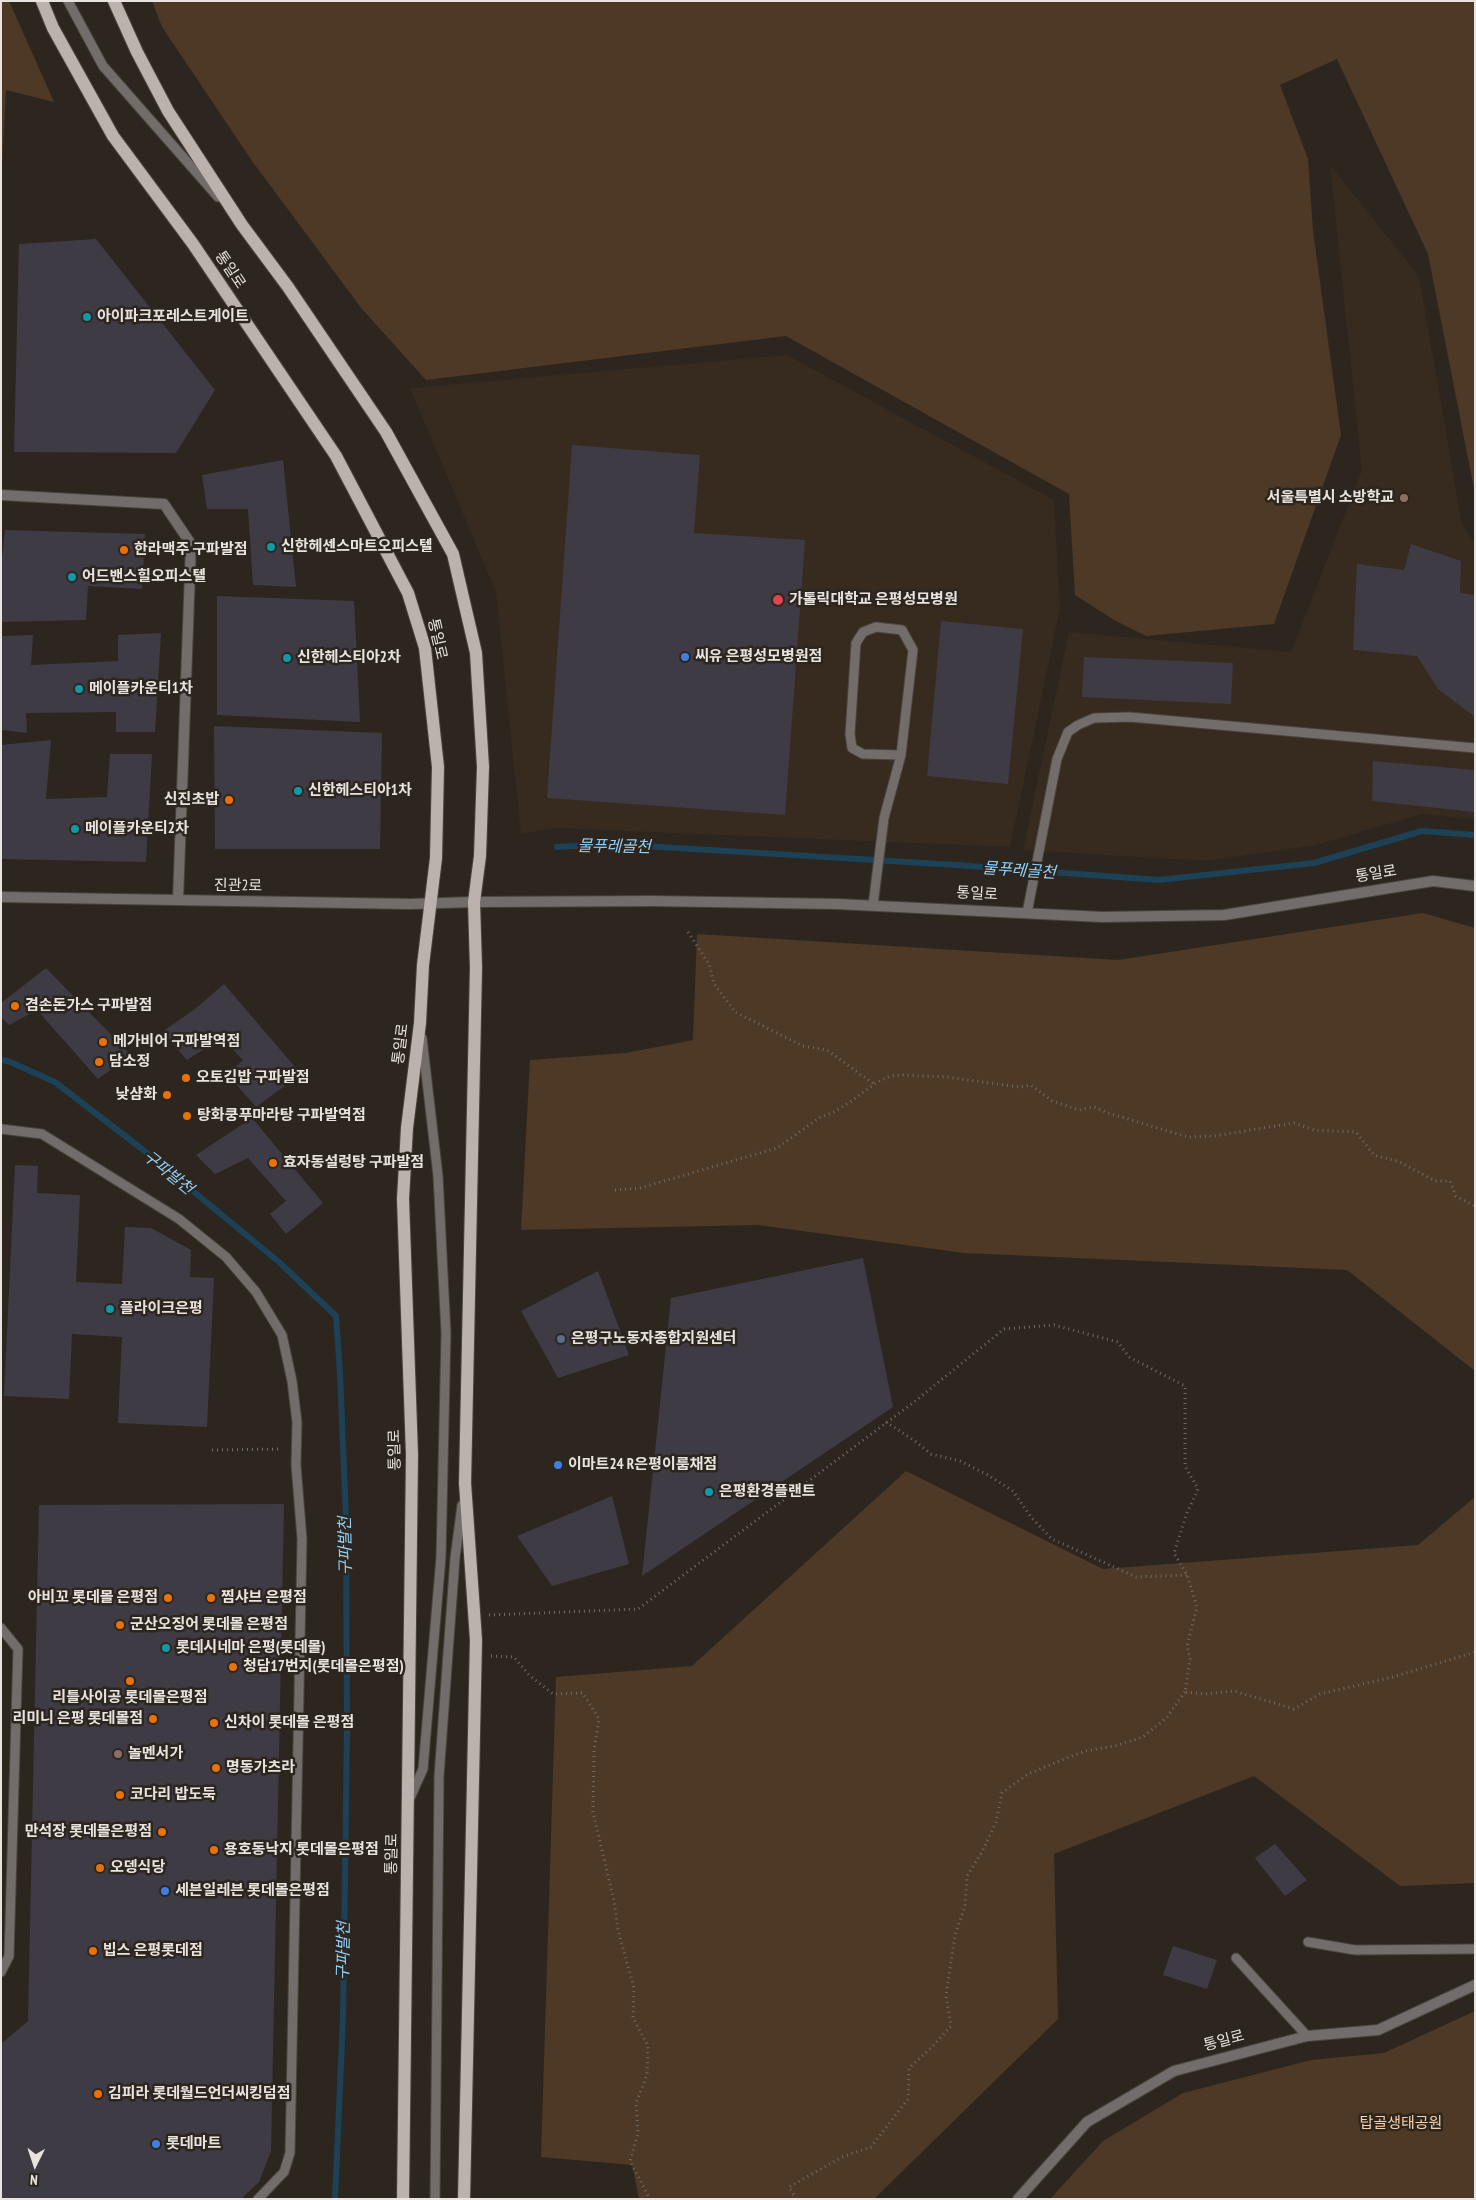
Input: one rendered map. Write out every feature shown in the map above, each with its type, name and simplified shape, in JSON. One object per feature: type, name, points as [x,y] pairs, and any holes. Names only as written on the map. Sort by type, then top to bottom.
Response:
[{"type":"main road","name":"통일로","points":[[42,1],[52,28],[113,136],[193,244],[336,456],[408,593],[426,648],[438,767],[436,858],[432,904],[423,965],[420,1023],[407,1128],[403,1199],[412,1455],[409,1800],[402,2199]]},
{"type":"main road","points":[[114,1],[136,52],[168,111],[242,226],[288,287],[386,432],[453,554],[476,653],[483,767],[480,856],[474,902],[476,968],[465,1483],[476,1640],[464,2199]]},
{"type":"street","points":[[1,495],[164,504],[191,544],[178,900]]},
{"type":"street","name":"통일로","points":[[474,902],[653,901],[873,905],[1102,917],[1224,915],[1433,881],[1475,886]]},
{"type":"street","name":"진관2로","points":[[1,897],[432,904],[474,902]]},
{"type":"street","name":"통일로","points":[[1018,2199],[1087,2122],[1174,2071],[1307,2036],[1378,2030],[1475,1985]]},
{"type":"lane","points":[[68,1],[103,66],[242,226]]},
{"type":"lane","points":[[873,905],[884,818],[901,755],[913,650],[902,630],[876,627],[863,632],[856,643],[850,734],[852,748],[863,754],[901,755]]},
{"type":"lane","points":[[1027,914],[1030,889],[1057,759],[1068,732],[1094,718],[1130,717],[1475,748]]},
{"type":"lane","points":[[409,1800],[422,1769],[441,1557],[446,1333],[438,1176],[420,1023]]},
{"type":"lane","points":[[1,1129],[42,1134],[179,1219],[226,1257],[256,1292],[282,1335],[292,1381],[297,1422],[296,1465],[302,1539],[290,2153],[284,2172],[258,2199]]},
{"type":"lane","points":[[435,2199],[439,1776],[455,1558],[465,1483]]},
{"type":"lane","points":[[1,1628],[18,1649],[9,1956],[1,1972]]},
{"type":"lane","points":[[1308,1942],[1355,1950],[1475,1949]]},
{"type":"lane","points":[[1236,1958],[1307,2036]]},
{"type":"path","points":[[688,932],[709,964],[714,984],[735,1012],[803,1046],[827,1050],[874,1084]]},
{"type":"path","points":[[615,1190],[640,1188],[777,1148],[819,1118],[836,1111],[854,1100],[874,1084],[890,1076],[903,1075],[947,1077],[1020,1087],[1031,1085],[1052,1101],[1079,1110],[1094,1107],[1108,1114],[1188,1137],[1214,1136],[1294,1123],[1314,1130],[1356,1132],[1374,1154],[1400,1162],[1435,1181],[1450,1181],[1456,1196],[1475,1206]]},
{"type":"path","points":[[487,1615],[638,1609],[886,1422],[1004,1329],[1054,1325],[1118,1342],[1129,1356],[1185,1386],[1185,1466],[1198,1489],[1187,1513],[1174,1553],[1187,1575],[1197,1607],[1187,1646],[1190,1659],[1185,1692],[1168,1717],[1143,1736],[1115,1746],[1085,1751],[1057,1762],[1028,1774],[1002,1793],[996,1822],[983,1850],[967,1876],[965,1906],[955,1935],[946,1996],[951,2026],[932,2048],[908,2068],[908,2099],[871,2147],[842,2157],[789,2187],[796,2199]]},
{"type":"path","points":[[886,1422],[931,1454],[960,1461],[988,1474],[1013,1491],[1031,1517],[1052,1539],[1136,1577],[1187,1575]]},
{"type":"path","points":[[212,1450],[282,1449]]},
{"type":"path","points":[[1185,1692],[1205,1694],[1234,1691],[1294,1709],[1320,1694],[1393,1677],[1475,1652]]},
{"type":"path","points":[[487,1656],[514,1657],[530,1675],[553,1694],[583,1693],[599,1719],[594,1750],[594,1812],[614,1901],[618,1930],[634,1988],[633,2018],[648,2046],[647,2075],[636,2103],[638,2133],[630,2161],[650,2199]]},
{"type":"shaded area","name":"서울특별시 소방학교","points":[[1330,165],[1419,276],[1462,525],[1475,543],[1475,819],[1422,814],[1316,845],[1206,861],[1023,850],[1069,632],[1291,652],[1362,470]]},
{"type":"shaded area","name":"가톨릭대학교 은평성모병원","points":[[787,355],[1054,500],[1060,608],[1010,847],[554,828],[521,834],[496,592],[410,388]]},
{"type":"green space","points":[[1,1],[9,1],[54,102],[6,90],[1,185]]},
{"type":"green space","points":[[152,1],[1475,1],[1475,494],[1428,254],[1337,59],[1280,85],[1308,159],[1313,231],[1341,435],[1274,624],[1146,636],[1114,620],[1075,595],[1069,494],[786,336],[426,380],[362,309],[252,161],[162,27]]},
{"type":"green space","points":[[1423,913],[1475,928],[1475,1371],[1347,1270],[964,1253],[758,1225],[521,1230],[530,1060],[626,1053],[693,1040],[697,934],[1118,960]]},
{"type":"green space","points":[[906,1471],[1103,1569],[1418,1545],[1475,1497],[1475,1883],[1400,1886],[1254,1776],[1054,1854],[1058,2019],[874,2199],[639,2199],[632,2165],[541,2157],[556,1677],[692,1666]]},
{"type":"green space","name":"탑골생태공원","points":[[1475,2011],[1475,2199],[1050,2199],[1103,2141],[1183,2093],[1311,2060],[1384,2053]]},
{"type":"building","name":"아이파크포레스트게이트","points":[[96,239],[215,390],[176,453],[14,452],[19,244]]},
{"type":"building","points":[[572,445],[700,455],[694,533],[805,540],[785,815],[547,798]]},
{"type":"building","name":"신한헤센스마트오피스텔","points":[[283,460],[296,587],[253,585],[248,509],[207,509],[202,475]]},
{"type":"building","name":"어드밴스힐오피스텔","points":[[5,530],[145,534],[142,589],[88,586],[86,620],[1,622],[1,568]]},
{"type":"building","points":[[1411,544],[1461,561],[1460,593],[1475,595],[1475,717],[1438,689],[1417,656],[1353,650],[1357,564],[1404,570]]},
{"type":"building","name":"신한헤스티아2차","points":[[217,596],[354,601],[360,722],[217,715]]},
{"type":"building","points":[[941,621],[1023,629],[1008,784],[927,776]]},
{"type":"building","name":"메이플카운티1차","points":[[161,633],[155,732],[116,732],[116,712],[26,713],[27,733],[1,730],[1,636],[33,635],[31,665],[118,661],[118,635]]},
{"type":"building","points":[[1084,657],[1233,663],[1231,704],[1082,697]]},
{"type":"building","name":"신한헤스티아1차","points":[[214,726],[382,733],[380,849],[215,849]]},
{"type":"building","name":"메이플카운티2차","points":[[51,740],[46,799],[107,797],[110,754],[152,754],[146,862],[1,859],[1,745]]},
{"type":"building","points":[[1373,761],[1475,770],[1475,812],[1372,801]]},
{"type":"building","points":[[46,968],[131,1055],[98,1079],[37,1010],[9,1025],[1,1017],[1,1003]]},
{"type":"building","points":[[224,984],[301,1074],[256,1107],[227,1074],[243,1060],[222,1038],[187,1060],[162,1032],[195,1009]]},
{"type":"building","points":[[252,1118],[323,1203],[286,1234],[270,1214],[286,1201],[248,1158],[215,1174],[196,1155]]},
{"type":"building","name":"플라이크은평","points":[[15,1165],[38,1166],[37,1193],[80,1195],[76,1282],[122,1284],[125,1227],[151,1228],[191,1250],[190,1277],[214,1278],[207,1427],[118,1423],[122,1337],[72,1334],[69,1399],[4,1396]]},
{"type":"building","name":"은평환경플랜트","points":[[863,1258],[893,1407],[642,1576],[671,1298]]},
{"type":"building","points":[[598,1271],[629,1355],[558,1378],[521,1311]]},
{"type":"building","points":[[612,1496],[629,1564],[552,1586],[517,1536]]},
{"type":"building","points":[[284,1504],[271,2151],[259,2182],[241,2199],[1,2199],[1,2044],[28,2021],[39,1505]]},
{"type":"building","points":[[1275,1844],[1307,1880],[1285,1896],[1255,1858]]},
{"type":"building","points":[[1173,1946],[1217,1960],[1207,1989],[1163,1975]]},
{"type":"waterway","name":"물푸레골천","points":[[557,847],[612,844],[956,865],[1159,880],[1314,863],[1422,831],[1475,835]]},
{"type":"waterway","name":"구파발천","points":[[1,1060],[8,1061],[55,1082],[142,1149],[279,1262],[336,1316],[346,1520],[347,1729],[343,2018],[335,2199]]},
{"type":"place","name":"아이파크포레스트게이트","points":[[87,317]]},
{"type":"place","name":"서울특별시 소방학교","points":[[1404,498]]},
{"type":"place","name":"신한헤센스마트오피스텔","points":[[271,547]]},
{"type":"place","name":"한라맥주 구파발점","points":[[124,550]]},
{"type":"place","name":"어드밴스힐오피스텔","points":[[72,577]]},
{"type":"place","name":"가톨릭대학교 은평성모병원","points":[[778,600]]},
{"type":"place","name":"씨유 은평성모병원점","points":[[685,657]]},
{"type":"place","name":"신한헤스티아2차","points":[[287,658]]},
{"type":"place","name":"메이플카운티1차","points":[[79,689]]},
{"type":"place","name":"신한헤스티아1차","points":[[298,791]]},
{"type":"place","name":"신진초밥","points":[[229,800]]},
{"type":"place","name":"메이플카운티2차","points":[[75,829]]},
{"type":"place","name":"겸손돈가스 구파발점","points":[[15,1006]]},
{"type":"place","name":"메가비어 구파발역점","points":[[103,1042]]},
{"type":"place","name":"담소정","points":[[99,1062]]},
{"type":"place","name":"오토김밥 구파발점","points":[[186,1078]]},
{"type":"place","name":"낮샴화","points":[[167,1095]]},
{"type":"place","name":"탕화쿵푸마라탕 구파발역점","points":[[187,1116]]},
{"type":"place","name":"효자동설렁탕 구파발점","points":[[273,1163]]},
{"type":"place","name":"플라이크은평","points":[[110,1309]]},
{"type":"place","name":"은평구노동자종합지원센터","points":[[561,1339]]},
{"type":"place","name":"이마트24 R은평이룸채점","points":[[558,1465]]},
{"type":"place","name":"은평환경플랜트","points":[[709,1492]]},
{"type":"place","name":"아비꼬 롯데몰 은평점","points":[[168,1598]]},
{"type":"place","name":"찜샤브 은평점","points":[[211,1598]]},
{"type":"place","name":"군산오징어 롯데몰 은평점","points":[[120,1625]]},
{"type":"place","name":"롯데시네마 은평(롯데몰)","points":[[166,1648]]},
{"type":"place","name":"청담17번지(롯데몰은평점)","points":[[233,1667]]},
{"type":"place","name":"리틀사이공 롯데몰은평점","points":[[130,1681]]},
{"type":"place","name":"리미니 은평 롯데몰점","points":[[153,1719]]},
{"type":"place","name":"신차이 롯데몰 은평점","points":[[214,1723]]},
{"type":"place","name":"놀멘서가","points":[[118,1754]]},
{"type":"place","name":"명동가츠라","points":[[216,1768]]},
{"type":"place","name":"코다리 밥도둑","points":[[120,1795]]},
{"type":"place","name":"만석장 롯데몰은평점","points":[[162,1832]]},
{"type":"place","name":"용호동낙지 롯데몰은평점","points":[[214,1850]]},
{"type":"place","name":"오뎅식당","points":[[100,1868]]},
{"type":"place","name":"세븐일레븐 롯데몰은평점","points":[[165,1891]]},
{"type":"place","name":"빕스 은평롯데점","points":[[93,1951]]},
{"type":"place","name":"김피라 롯데월드언더씨킹덤점","points":[[98,2094]]},
{"type":"place","name":"롯데마트","points":[[156,2144]]}]
